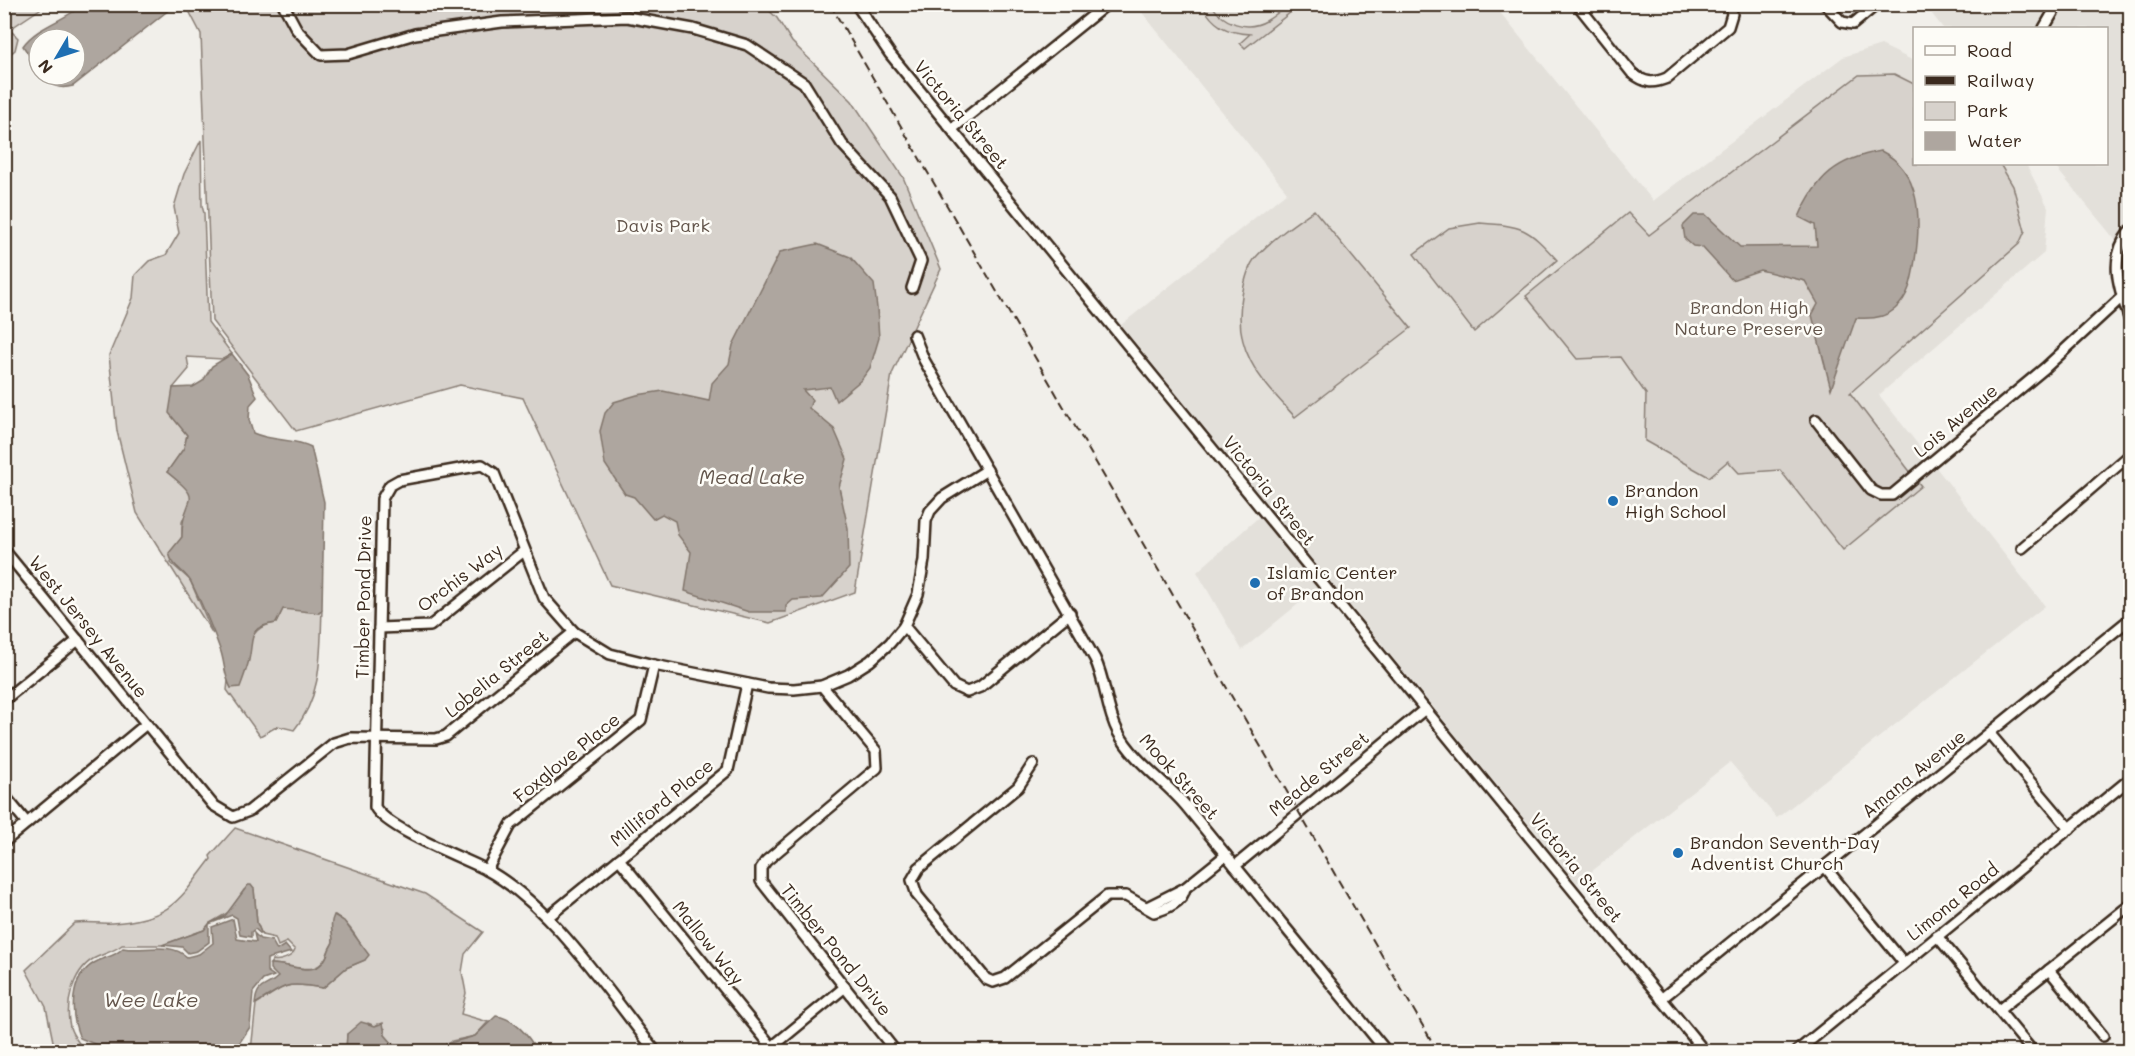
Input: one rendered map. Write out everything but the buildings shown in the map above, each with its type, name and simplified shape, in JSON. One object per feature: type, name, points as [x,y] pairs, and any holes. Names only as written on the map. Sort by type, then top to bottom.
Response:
[{"type":"street","points":[[282,4],[297,30],[321,55],[348,54],[415,34],[502,22],[627,17],[693,29],[747,45],[804,83],[842,144],[890,196],[921,261],[912,288]]},
{"type":"street","name":"Victoria Street","points":[[856,4],[881,42],[1706,1052]]},
{"type":"street","points":[[952,129],[1107,4]]},
{"type":"street","points":[[1577,4],[1632,74],[1644,82],[1656,82],[1667,78],[1728,27],[1732,14],[1730,4]]},
{"type":"street","points":[[1825,4],[1834,16],[1853,24],[1876,4]]},
{"type":"street","points":[[2045,27],[2058,4]]},
{"type":"street","points":[[2130,231],[2121,243],[2116,263],[2122,297],[2130,321]]},
{"type":"street","name":"Lois Avenue","points":[[1816,420],[1871,490],[1881,495],[1892,495],[2045,368],[2122,297]]},
{"type":"street","name":"Mook Street","points":[[914,335],[924,360],[1070,613],[1102,673],[1110,711],[1118,732],[1143,764],[1177,795],[1383,1047],[1382,1052]]},
{"type":"street","points":[[2022,548],[2130,455]]},
{"type":"street","name":"Timber Pond Drive","points":[[656,1052],[548,917],[521,892],[487,870],[389,822],[378,813],[374,800],[378,738],[382,499],[390,485],[399,480],[482,465],[494,473],[544,598],[574,632],[610,654],[747,684],[794,689],[822,686],[870,661],[904,626]]},
{"type":"street","points":[[987,470],[942,498],[930,511],[926,521],[921,578],[904,626],[954,686],[967,692],[980,687],[1070,613]]},
{"type":"street","name":"West Jersey Avenue","points":[[4,550],[145,725]]},
{"type":"street","name":"Orchis Way","points":[[379,628],[430,626],[524,551]]},
{"type":"street","name":"Amana Avenue","points":[[1661,999],[2130,619]]},
{"type":"street","name":"Lobelia Street","points":[[145,725],[213,805],[233,817],[249,811],[334,743],[350,738],[436,739],[446,736],[574,632]]},
{"type":"street","points":[[4,700],[78,640]]},
{"type":"street","name":"Foxglove Place","points":[[487,870],[511,825],[641,720],[654,665]]},
{"type":"street","name":"Milliford Place","points":[[548,917],[728,770],[747,684]]},
{"type":"street","name":"Timber Pond Drive","points":[[822,686],[876,751],[877,768],[766,861],[760,874],[764,888],[896,1052]]},
{"type":"street","name":"Meade Street","points":[[1235,866],[1425,709]]},
{"type":"street","points":[[4,842],[145,725]]},
{"type":"street","points":[[1990,734],[2070,829]]},
{"type":"street","points":[[1033,764],[1018,788],[919,868],[912,880],[917,895],[981,974],[993,982],[1005,978],[1107,896],[1121,895],[1154,912],[1182,896],[1185,888],[1226,855]]},
{"type":"street","name":"Limona Road","points":[[1796,1052],[2130,779]]},
{"type":"street","points":[[4,795],[27,823]]},
{"type":"street","name":"Mallow Way","points":[[619,859],[769,1049]]},
{"type":"street","points":[[1825,867],[1904,963]]},
{"type":"street","points":[[1999,1010],[2130,905]]},
{"type":"street","points":[[1937,936],[2033,1052]]},
{"type":"street","points":[[2049,970],[2103,1036]]},
{"type":"street","points":[[769,1049],[845,987]]},
{"type":"shaded area","name":"Brandon High School","points":[[1136,5],[1494,5],[1653,201],[1843,57],[1881,45],[1913,61],[1913,165],[2027,165],[2048,207],[2044,253],[1879,395],[2045,606],[1777,818],[1730,762],[1577,883],[1121,325],[1287,192]]},
{"type":"shaded area","points":[[1925,5],[2053,5],[2040,27],[1942,27]]},
{"type":"shaded area","points":[[2063,5],[2130,5],[2130,225],[2117,242],[2054,165],[2108,165],[2108,27],[2051,27]]},
{"type":"shaded area","points":[[2130,238],[2130,291],[2121,259],[2125,244]]},
{"type":"shaded area","points":[[1261,515],[1319,587],[1242,650],[1197,572]]},
{"type":"green space","points":[[4,5],[46,5],[10,29],[5,22]]},
{"type":"green space","name":"Davis Park","points":[[186,5],[763,5],[777,18],[792,42],[852,101],[903,177],[941,269],[892,374],[855,592],[770,623],[610,585],[523,398],[460,385],[296,431],[212,321],[201,34]]},
{"type":"green space","points":[[1202,5],[1212,5],[1228,21],[1251,26],[1266,21],[1285,8],[1300,5],[1245,48],[1240,43],[1250,34],[1234,32],[1221,27]]},
{"type":"green space","points":[[5,30],[11,31],[18,38],[15,50],[5,58]]},
{"type":"green space","name":"Brandon High Nature Preserve","points":[[1894,74],[1913,84],[1913,165],[2001,165],[2013,186],[2025,231],[2019,244],[1850,393],[1921,486],[1843,550],[1780,470],[1739,473],[1728,461],[1709,477],[1645,441],[1646,394],[1620,357],[1577,359],[1526,296],[1628,213],[1649,235],[1859,75]]},
{"type":"green space","points":[[201,140],[208,322],[232,354],[223,359],[187,357],[189,369],[173,388],[175,420],[187,435],[184,448],[167,472],[190,491],[192,500],[182,522],[182,537],[175,547],[171,563],[190,580],[213,634],[137,513],[117,431],[109,355],[133,298],[135,275],[149,261],[166,255],[179,233],[174,207],[184,174]]},
{"type":"green space","points":[[1314,210],[1411,328],[1295,417],[1260,377],[1252,363],[1241,333],[1240,315],[1245,281],[1253,261],[1277,237]]},
{"type":"green space","points":[[1480,223],[1506,225],[1523,230],[1557,260],[1474,332],[1414,254],[1449,228]]},
{"type":"green space","points":[[293,608],[319,613],[322,610],[320,657],[315,688],[303,717],[294,730],[278,726],[260,736],[227,690],[228,681],[231,688],[240,680],[255,633],[263,627],[276,623],[283,609]]},
{"type":"green space","points":[[235,828],[425,894],[483,932],[465,954],[462,972],[466,993],[461,1014],[488,1022],[475,1036],[452,1041],[445,1049],[450,1051],[399,1051],[385,1035],[385,1029],[378,1024],[375,1026],[368,1023],[347,1034],[346,1051],[251,1051],[256,1004],[286,986],[323,988],[346,968],[365,960],[362,947],[355,935],[335,915],[332,927],[333,942],[325,960],[319,966],[305,969],[270,964],[273,960],[289,957],[295,950],[287,942],[278,946],[275,938],[262,935],[257,923],[254,889],[244,890],[229,912],[210,923],[204,930],[163,945],[122,945],[93,959],[75,980],[69,1009],[71,1030],[84,1051],[55,1051],[46,1007],[26,970],[75,923],[132,921],[171,906],[190,887],[211,859],[210,856]]},
{"type":"water","points":[[84,4],[175,5],[87,75],[87,27],[47,27]]},
{"type":"water","points":[[1881,151],[1904,171],[1916,198],[1918,229],[1913,273],[1907,293],[1895,309],[1881,316],[1856,318],[1831,389],[1812,315],[1818,304],[1805,281],[1760,270],[1732,280],[1702,247],[1693,246],[1685,239],[1683,226],[1694,215],[1706,215],[1740,247],[1817,246],[1815,225],[1799,217],[1813,191],[1821,180],[1840,165],[1866,154]]},
{"type":"water","name":"Mead Lake","points":[[817,244],[850,257],[874,284],[877,308],[879,338],[870,368],[861,380],[836,401],[830,387],[803,390],[812,400],[809,408],[834,429],[847,459],[839,487],[848,528],[849,568],[822,598],[793,600],[786,606],[786,612],[749,612],[685,591],[691,552],[678,535],[675,521],[662,514],[653,519],[634,497],[625,494],[605,464],[600,431],[605,413],[614,402],[637,395],[663,391],[709,401],[712,383],[729,364],[733,345],[780,252]]},
{"type":"water","points":[[232,354],[248,375],[257,397],[250,405],[249,420],[253,433],[268,438],[298,442],[311,447],[324,502],[322,610],[319,613],[283,609],[276,623],[256,630],[240,687],[231,688],[221,652],[199,599],[191,582],[173,562],[169,553],[182,537],[190,496],[187,490],[167,472],[184,448],[187,435],[169,413],[173,388],[193,387],[203,381],[212,366]]},
{"type":"water","points":[[248,885],[251,885],[254,889],[257,923],[262,935],[255,929],[251,932],[251,937],[240,935],[237,918],[232,915],[209,924],[225,916]]},
{"type":"water","points":[[334,915],[344,921],[369,955],[365,960],[346,968],[323,988],[286,986],[255,1004],[260,989],[278,977],[270,969],[270,964],[312,969],[325,960],[333,942],[331,925]]},
{"type":"water","name":"Wee Lake","points":[[233,919],[237,939],[256,942],[254,933],[260,939],[272,941],[277,950],[285,945],[291,952],[267,959],[267,971],[274,976],[263,980],[253,992],[250,1027],[234,1051],[105,1051],[106,1049],[80,1038],[73,1008],[76,987],[86,970],[94,963],[116,954],[123,948],[172,949],[187,957],[199,954],[213,943],[212,927]]},
{"type":"water","points":[[209,924],[209,942],[197,951],[188,953],[182,947],[162,945],[204,930]]},
{"type":"water","points":[[496,1016],[515,1024],[530,1039],[537,1051],[450,1052],[445,1049],[446,1044],[475,1036]]},
{"type":"water","points":[[361,1022],[375,1026],[383,1023],[385,1035],[399,1051],[346,1051],[347,1034]]},
{"type":"railway","points":[[830,4],[1438,1052]]},
{"type":"place","name":"Brandon High School","points":[[1613,501]]},
{"type":"place","name":"Islamic Center of Brandon","points":[[1255,583]]},
{"type":"place","name":"Brandon Seventh-Day Adventist Church","points":[[1678,853]]}]
